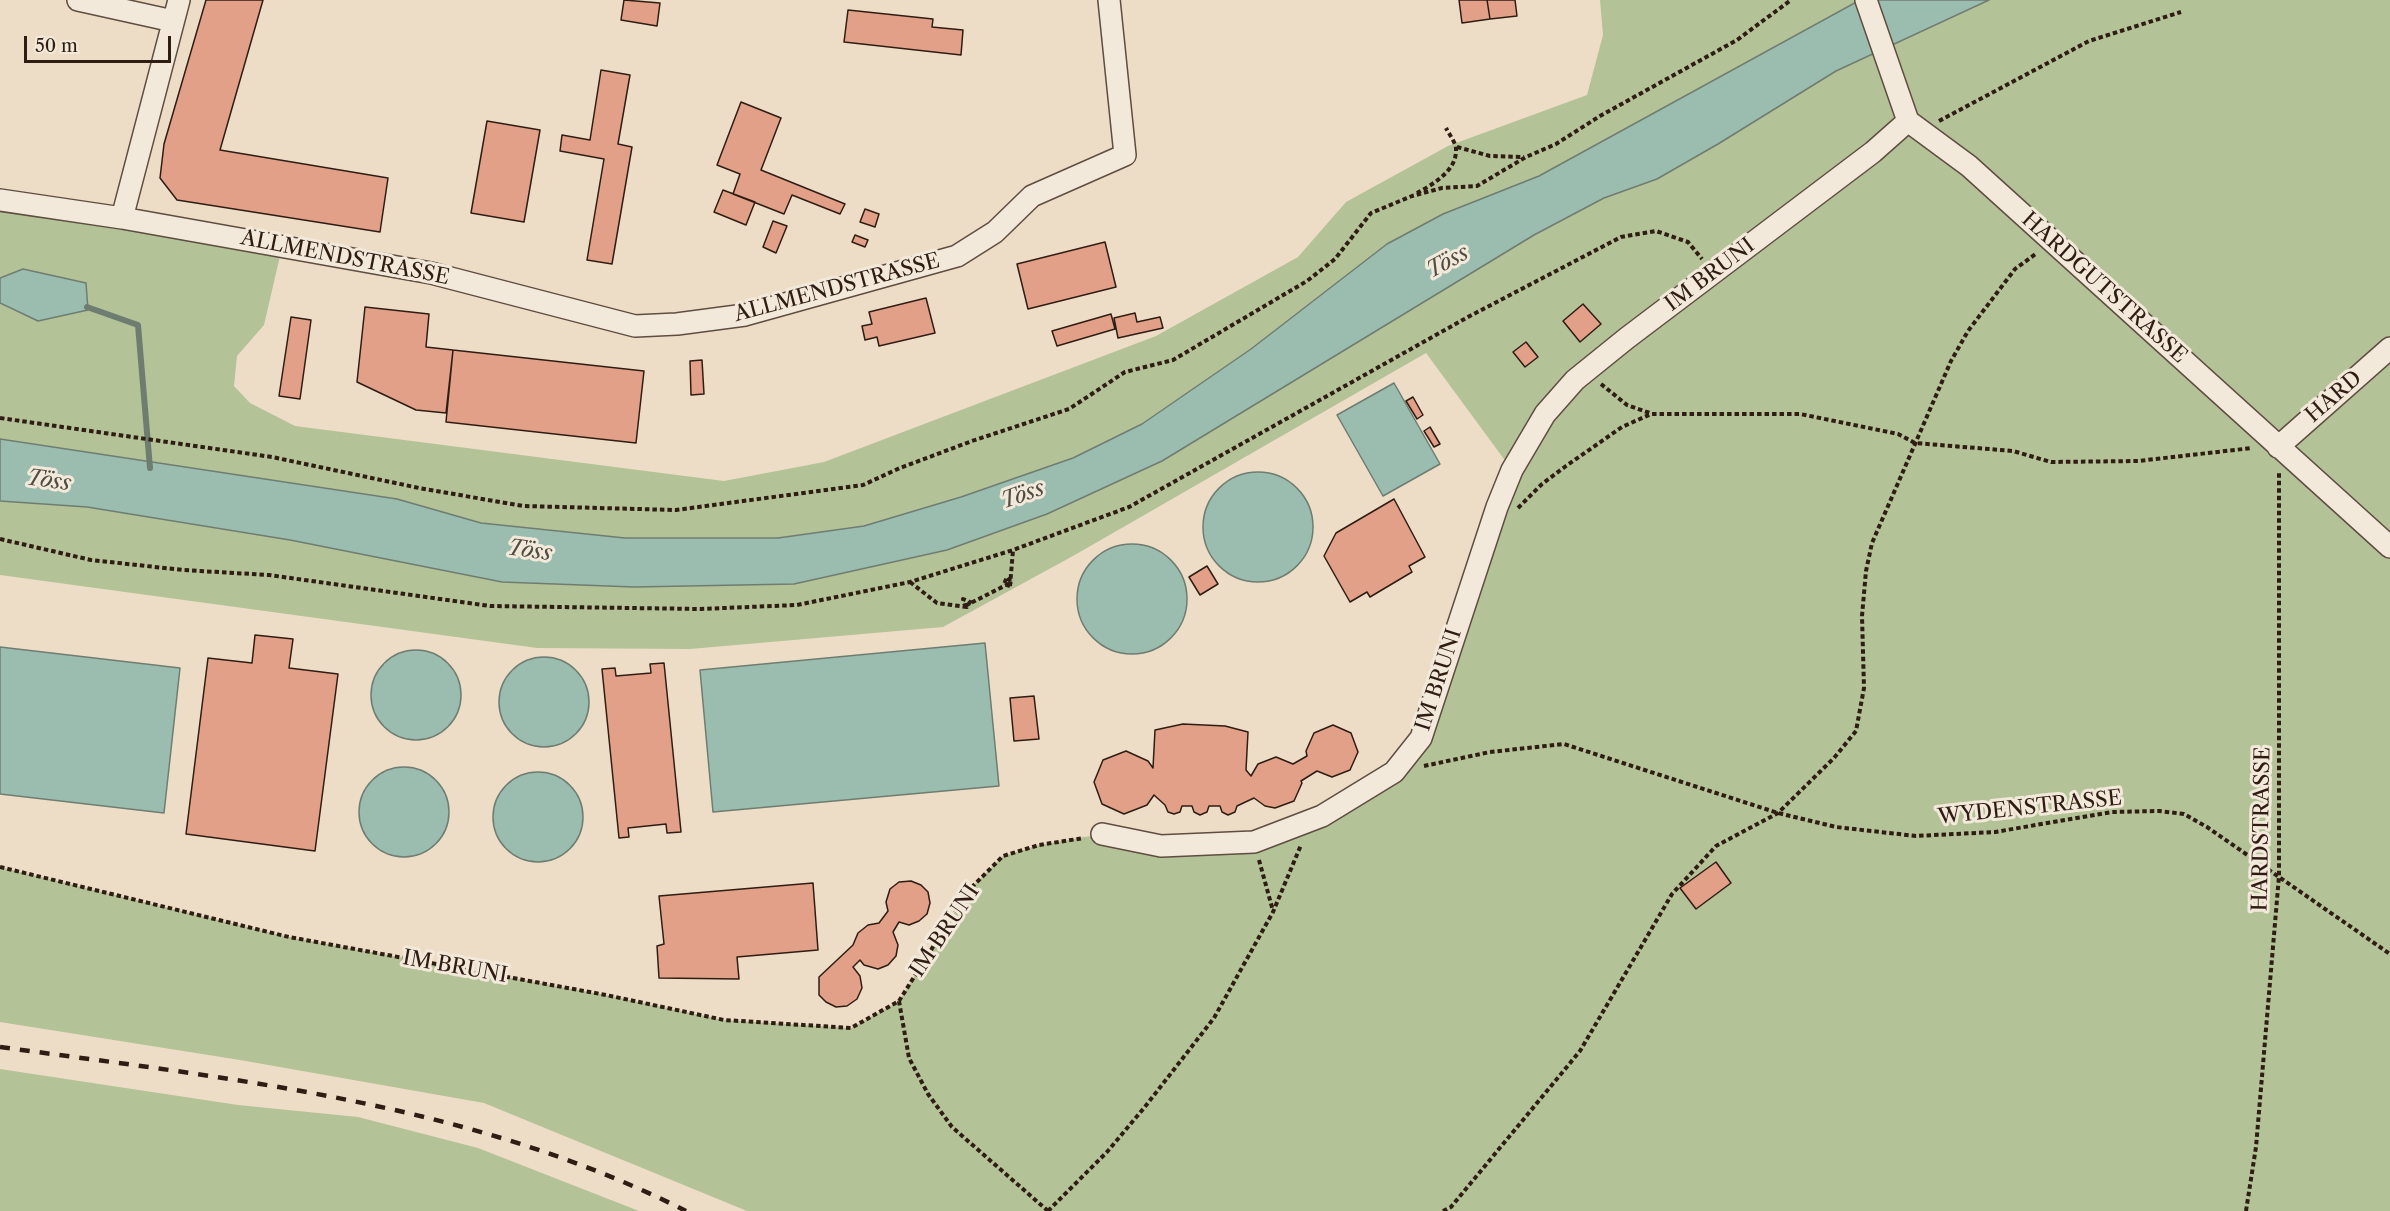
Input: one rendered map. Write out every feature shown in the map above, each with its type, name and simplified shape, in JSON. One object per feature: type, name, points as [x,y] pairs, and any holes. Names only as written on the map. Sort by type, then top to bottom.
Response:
[{"type":"street","points":[[78,0],[173,21]]},
{"type":"street","points":[[122,218],[179,0]]},
{"type":"street","name":"ALLMENDSTRASSE","points":[[0,200],[122,218],[422,271],[634,326],[677,324],[745,315],[957,256],[995,232],[1032,196],[1125,155],[1109,0]]},
{"type":"street","points":[[1866,0],[1897,93],[1916,126]]},
{"type":"street","name":"HARDGUTSTRASSE","points":[[1916,126],[1969,166],[2390,547]]},
{"type":"street","name":"IM BRUNI","points":[[1102,834],[1161,846],[1254,842],[1322,816],[1394,772],[1421,738],[1497,507],[1512,470],[1545,414],[1587,370],[1873,152],[1916,126]]},
{"type":"street","name":"HARD","points":[[2275,443],[2390,348]]},
{"type":"path","points":[[1412,196],[1442,188],[1477,186],[1526,157],[1556,144],[1600,116],[1737,40],[1791,0]]},
{"type":"path","points":[[1916,126],[1941,119],[2089,41],[2181,12]]},
{"type":"path","points":[[0,418],[272,457],[419,488],[523,506],[676,510],[863,485],[972,441],[1069,410],[1125,372],[1173,360],[1307,281],[1335,259],[1371,213],[1412,196],[1435,183],[1454,163],[1457,147],[1446,128]]},
{"type":"path","points":[[1457,147],[1490,156],[1526,157]]},
{"type":"path","points":[[0,539],[91,560],[183,570],[269,575],[490,606],[701,609],[797,605],[910,582],[1013,550],[1129,507],[1468,317],[1621,237],[1656,231],[1688,242],[1714,273]]},
{"type":"path","points":[[1443,1211],[1451,1207],[1580,1051],[1671,894],[1716,846],[1778,813],[1834,758],[1856,731],[1864,688],[1862,616],[1872,543],[1952,361],[1968,331],[2015,269],[2053,242]]},
{"type":"path","points":[[1587,370],[1627,405],[1651,414],[1800,414],[1899,434],[1915,443],[2013,451],[2050,462],[2138,461],[2263,447],[2275,443]]},
{"type":"path","points":[[1497,507],[1519,508],[1542,484],[1566,466],[1622,427],[1651,414]]},
{"type":"path","name":"HARDSTRASSE","points":[[2246,1211],[2256,1147],[2279,876],[2275,443]]},
{"type":"path","points":[[910,582],[937,603],[967,607],[970,602],[963,599],[965,606],[1012,582],[1007,578],[1004,584],[1010,586],[1011,577],[1012,568],[1013,550]]},
{"type":"path","name":"WYDENSTRASSE","points":[[1394,772],[1490,752],[1564,744],[1778,813],[1836,827],[1916,836],[1995,832],[2112,812],[2184,814],[2207,827],[2390,954]]},
{"type":"path","name":"IM BRUNI","points":[[0,867],[289,937],[595,993],[724,1020],[851,1028],[899,1001],[968,891],[1003,856],[1039,845],[1102,834]]},
{"type":"path","points":[[1254,842],[1273,912]]},
{"type":"path","points":[[899,1001],[909,1058],[928,1094],[952,1127],[1048,1211],[1114,1143],[1214,1018],[1273,912],[1302,843]]},
{"type":"shaded area","points":[[1600,0],[1860,0],[1539,176],[1443,214],[1387,244],[1251,349],[1142,424],[1073,458],[961,497],[864,526],[778,538],[625,538],[481,523],[397,499],[0,439],[0,200],[280,256],[264,325],[237,356],[234,386],[250,403],[295,426],[724,481],[824,462],[1156,336],[1298,257],[1346,202],[1448,146],[1587,95],[1603,35]]},
{"type":"shaded area","points":[[1989,0],[2390,0],[2390,1211],[747,1211],[484,1103],[240,1060],[0,1022],[0,867],[289,937],[606,995],[724,1020],[851,1028],[899,1001],[968,891],[1003,856],[1039,845],[1102,834],[1254,842],[1322,816],[1421,738],[1512,470],[1426,353],[1073,556],[943,627],[690,649],[537,648],[0,575],[0,501],[87,507],[290,540],[794,584],[947,550],[1047,514],[1162,461],[1534,235],[1604,198],[1657,179],[1836,71]]},
{"type":"shaded area","points":[[0,1069],[238,1105],[358,1117],[478,1148],[639,1211],[0,1211]]},
{"type":"water","name":"Töss","points":[[1860,0],[1989,0],[1836,71],[1657,179],[1604,198],[1534,235],[1162,461],[1047,514],[947,550],[794,584],[634,587],[502,582],[290,540],[87,507],[0,501],[0,439],[397,499],[481,523],[625,538],[778,538],[864,526],[961,497],[1073,458],[1142,424],[1251,349],[1387,244],[1443,214],[1539,176]]},
{"type":"water","points":[[23,269],[86,283],[88,310],[38,321],[0,303],[0,278]]},
{"type":"water","points":[[1394,383],[1440,464],[1383,496],[1337,415]]},
{"type":"water","points":[[1258,472],[1279,476],[1297,488],[1309,506],[1313,527],[1309,548],[1297,566],[1279,578],[1258,582],[1237,578],[1219,566],[1207,548],[1203,527],[1207,506],[1219,488],[1237,476]]},
{"type":"water","points":[[1132,544],[1153,548],[1171,560],[1183,578],[1187,599],[1183,620],[1171,638],[1153,650],[1132,654],[1111,650],[1093,638],[1081,620],[1077,599],[1081,578],[1093,560],[1111,548]]},
{"type":"water","points":[[985,643],[999,786],[713,812],[700,670]]},
{"type":"water","points":[[0,647],[180,668],[164,813],[0,794]]},
{"type":"water","points":[[407,650],[425,650],[441,657],[454,670],[461,686],[461,704],[454,720],[441,733],[425,740],[407,740],[391,733],[378,720],[371,704],[371,686],[378,670],[391,657]]},
{"type":"water","points":[[535,657],[553,657],[569,664],[582,677],[589,693],[589,711],[582,727],[569,740],[553,747],[535,747],[519,740],[506,727],[499,711],[499,693],[506,677],[519,664]]},
{"type":"water","points":[[395,767],[413,767],[429,774],[442,787],[449,803],[449,821],[442,837],[429,850],[413,857],[395,857],[379,850],[366,837],[359,821],[359,803],[366,787],[379,774]]},
{"type":"water","points":[[529,772],[547,772],[563,779],[576,792],[583,808],[583,826],[576,842],[563,855],[547,862],[529,862],[513,855],[500,842],[493,826],[493,808],[500,792],[513,779]]},
{"type":"building","points":[[206,0],[263,0],[220,150],[388,178],[380,232],[177,200],[160,178],[164,144]]},
{"type":"building","points":[[624,0],[660,3],[657,26],[621,20]]},
{"type":"building","points":[[1459,0],[1487,0],[1490,19],[1462,23]]},
{"type":"building","points":[[1487,0],[1515,0],[1517,16],[1490,19]]},
{"type":"building","points":[[848,10],[933,19],[932,27],[963,30],[961,55],[844,42]]},
{"type":"building","points":[[601,70],[630,75],[618,144],[632,147],[612,264],[587,260],[604,159],[560,151],[562,135],[590,140]]},
{"type":"building","points":[[741,102],[781,118],[761,170],[845,204],[840,214],[792,195],[784,214],[733,194],[740,174],[717,165]]},
{"type":"building","points":[[487,121],[540,130],[524,222],[471,213]]},
{"type":"building","points":[[723,190],[755,202],[746,225],[714,212]]},
{"type":"building","points":[[865,209],[879,214],[875,227],[860,222]]},
{"type":"building","points":[[773,221],[787,226],[776,253],[763,247]]},
{"type":"building","points":[[855,235],[868,240],[865,247],[852,242]]},
{"type":"building","points":[[1105,242],[1116,287],[1028,309],[1017,264]]},
{"type":"building","points":[[926,298],[935,333],[879,346],[877,337],[865,340],[862,326],[872,324],[869,312]]},
{"type":"building","points":[[1583,304],[1601,324],[1580,342],[1563,321]]},
{"type":"building","points":[[365,307],[429,314],[426,347],[453,350],[446,413],[416,410],[357,382]]},
{"type":"building","points":[[1135,313],[1137,322],[1160,317],[1163,328],[1118,338],[1114,318]]},
{"type":"building","points":[[1111,314],[1115,329],[1057,346],[1052,331]]},
{"type":"building","points":[[291,317],[311,320],[300,399],[279,396]]},
{"type":"building","points":[[1526,342],[1538,357],[1525,367],[1513,352]]},
{"type":"building","points":[[453,350],[644,371],[636,443],[446,422]]},
{"type":"building","points":[[702,360],[704,394],[691,395],[690,361]]},
{"type":"building","points":[[1413,397],[1423,415],[1417,419],[1406,401]]},
{"type":"building","points":[[1430,427],[1440,444],[1434,447],[1424,431]]},
{"type":"building","points":[[1394,499],[1425,557],[1409,566],[1412,572],[1370,597],[1367,592],[1350,602],[1324,556],[1336,533]]},
{"type":"building","points":[[1207,566],[1218,584],[1200,595],[1189,577]]},
{"type":"building","points":[[255,635],[293,639],[289,668],[338,674],[315,851],[186,834],[208,658],[252,663]]},
{"type":"building","points":[[664,663],[681,832],[667,833],[666,824],[628,828],[629,837],[619,838],[602,669],[615,668],[616,676],[651,673],[650,664]]},
{"type":"building","points":[[1034,696],[1039,739],[1014,741],[1010,698]]},
{"type":"building","points":[[1183,724],[1225,726],[1248,732],[1246,770],[1251,776],[1258,764],[1276,757],[1293,764],[1307,756],[1306,751],[1314,733],[1333,725],[1351,733],[1358,752],[1350,770],[1332,777],[1317,771],[1301,781],[1294,801],[1275,808],[1265,806],[1254,798],[1237,806],[1235,812],[1228,815],[1222,812],[1220,806],[1209,806],[1207,812],[1200,815],[1194,812],[1192,806],[1182,806],[1180,812],[1174,814],[1168,812],[1165,805],[1154,795],[1147,805],[1124,814],[1102,804],[1094,782],[1103,760],[1126,751],[1148,761],[1153,768],[1155,730]]},
{"type":"building","points":[[1716,862],[1731,883],[1696,909],[1680,888]]},
{"type":"building","points":[[911,881],[921,885],[928,892],[930,903],[927,914],[919,921],[909,925],[899,922],[893,932],[898,945],[896,956],[888,965],[878,969],[864,965],[860,960],[853,967],[860,976],[862,988],[857,999],[847,1006],[836,1007],[826,1002],[819,995],[819,977],[853,945],[858,933],[868,925],[879,923],[888,911],[886,902],[890,889],[899,882]]},
{"type":"building","points":[[813,883],[818,950],[737,957],[739,979],[659,978],[657,946],[664,944],[659,896]]},
{"type":"waterway","points":[[87,307],[138,325],[150,468]]},
{"type":"railway","points":[[0,1047],[263,1084],[350,1100],[437,1120],[521,1144],[605,1174],[686,1211]]}]
